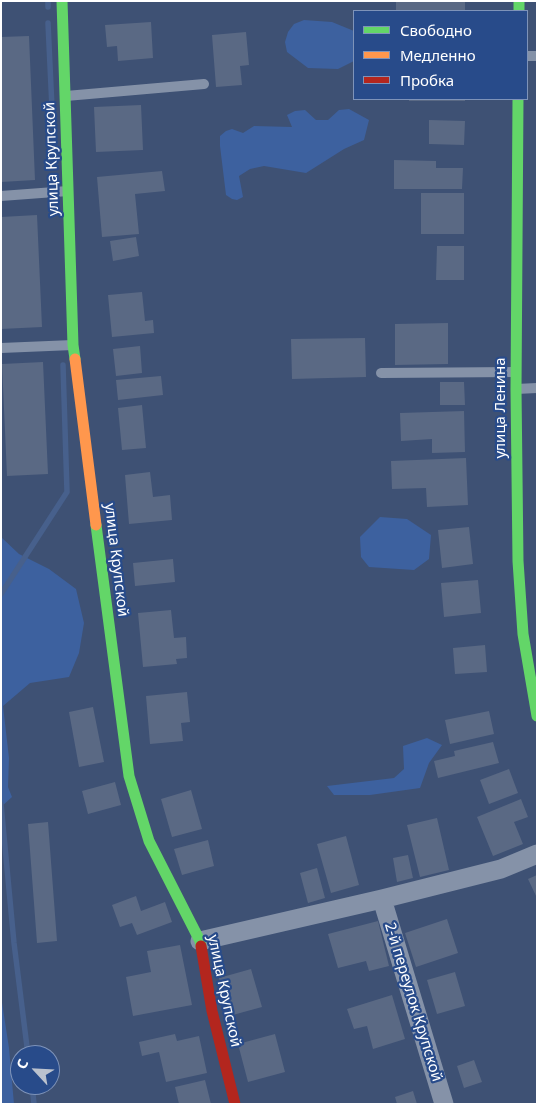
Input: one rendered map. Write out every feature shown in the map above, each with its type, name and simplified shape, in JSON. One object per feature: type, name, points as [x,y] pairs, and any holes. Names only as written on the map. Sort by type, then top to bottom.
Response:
[{"type":"street","name":"улица Крупской","points":[[62,1],[73,345],[129,776],[149,841],[200,941],[212,1011],[235,1104]]},
{"type":"street","name":"улица Ленина","points":[[518,100],[516,389],[518,561],[523,634],[537,716]]},
{"type":"street","points":[[200,941],[382,900],[501,868],[537,854]]},
{"type":"street","name":"2-й переулок Крупской","points":[[382,900],[444,1104]]},
{"type":"lane","points":[[65,96],[204,84]]},
{"type":"lane","points":[[1,196],[68,191]]},
{"type":"lane","points":[[1,348],[73,345]]},
{"type":"lane","points":[[381,373],[516,372]]},
{"type":"lane","points":[[516,389],[537,388]]},
{"type":"shaded area","points":[[304,20],[332,22],[353,31],[353,62],[338,69],[308,68],[287,52],[285,42],[288,32],[294,24]]},
{"type":"shaded area","points":[[349,109],[369,120],[364,140],[344,149],[306,173],[264,166],[250,169],[239,176],[243,197],[237,200],[226,195],[220,136],[226,131],[232,129],[243,133],[254,126],[292,127],[287,115],[295,111],[305,110],[316,120],[328,120],[339,110]]},
{"type":"shaded area","points":[[380,517],[407,519],[431,535],[429,559],[414,570],[369,567],[361,557],[360,537]]},
{"type":"shaded area","points":[[1,537],[19,554],[49,569],[76,589],[84,623],[79,653],[69,677],[30,683],[3,706],[9,758],[8,787],[12,797],[1,807]]},
{"type":"shaded area","points":[[427,738],[442,745],[429,763],[420,788],[370,795],[334,795],[327,786],[394,778],[404,769],[403,746]]},
{"type":"shaded area","points":[[1,996],[9,1048],[10,1095],[13,1095],[14,1104],[1,1104]]},
{"type":"building","points":[[396,1],[465,1],[465,10],[396,10]]},
{"type":"building","points":[[151,22],[153,58],[118,61],[117,46],[107,47],[105,25]]},
{"type":"building","points":[[246,32],[249,65],[240,66],[242,85],[216,87],[212,35]]},
{"type":"building","points":[[29,36],[35,180],[1,182],[1,37]]},
{"type":"building","points":[[409,100],[465,100],[465,101]]},
{"type":"building","points":[[141,105],[143,150],[96,152],[94,107]]},
{"type":"building","points":[[429,120],[465,121],[464,145],[429,144]]},
{"type":"building","points":[[394,160],[436,161],[436,168],[463,168],[462,189],[394,189]]},
{"type":"building","points":[[162,171],[165,191],[135,194],[139,234],[102,237],[97,177]]},
{"type":"building","points":[[421,193],[464,193],[464,234],[421,234]]},
{"type":"building","points":[[37,215],[42,327],[1,329],[1,217]]},
{"type":"building","points":[[136,237],[139,256],[113,261],[110,241]]},
{"type":"building","points":[[437,246],[464,246],[464,280],[436,280]]},
{"type":"building","points":[[142,292],[145,321],[153,320],[154,333],[112,337],[108,295]]},
{"type":"building","points":[[448,323],[448,364],[395,365],[395,324]]},
{"type":"building","points":[[365,338],[366,377],[292,379],[291,339]]},
{"type":"building","points":[[140,346],[142,373],[116,376],[113,349]]},
{"type":"building","points":[[43,362],[48,474],[7,476],[2,364]]},
{"type":"building","points":[[161,376],[163,395],[118,400],[116,380]]},
{"type":"building","points":[[440,382],[464,382],[465,405],[440,405]]},
{"type":"building","points":[[142,405],[146,448],[122,450],[118,408]]},
{"type":"building","points":[[464,411],[465,452],[432,453],[432,439],[401,441],[400,413]]},
{"type":"building","points":[[466,458],[468,505],[427,507],[426,488],[392,489],[391,461]]},
{"type":"building","points":[[150,472],[153,497],[170,495],[172,520],[129,524],[125,475]]},
{"type":"building","points":[[469,527],[473,564],[442,568],[438,530]]},
{"type":"building","points":[[173,559],[175,582],[135,586],[133,563]]},
{"type":"building","points":[[478,580],[481,613],[444,617],[441,583]]},
{"type":"building","points":[[171,610],[174,638],[186,637],[187,658],[176,659],[177,664],[143,667],[138,613]]},
{"type":"building","points":[[485,645],[487,672],[455,674],[453,648]]},
{"type":"building","points":[[187,692],[190,722],[181,723],[183,741],[150,744],[146,696]]},
{"type":"building","points":[[93,707],[104,762],[79,767],[69,712]]},
{"type":"building","points":[[489,711],[494,734],[450,744],[445,720]]},
{"type":"building","points":[[493,742],[499,763],[438,778],[434,761],[455,756],[454,751]]},
{"type":"building","points":[[509,769],[518,793],[489,804],[480,780]]},
{"type":"building","points":[[115,782],[121,805],[88,814],[82,791]]},
{"type":"building","points":[[191,790],[202,829],[172,837],[161,799]]},
{"type":"building","points":[[521,799],[528,817],[514,822],[523,844],[493,856],[477,817]]},
{"type":"building","points":[[437,818],[449,870],[420,877],[407,825]]},
{"type":"building","points":[[48,822],[57,941],[37,943],[28,824]]},
{"type":"building","points":[[346,836],[359,885],[331,893],[317,844]]},
{"type":"building","points":[[208,840],[214,866],[182,875],[174,849]]},
{"type":"building","points":[[408,855],[413,878],[397,882],[393,858]]},
{"type":"building","points":[[317,868],[325,898],[308,903],[300,873]]},
{"type":"building","points":[[537,875],[537,898],[528,879]]},
{"type":"building","points":[[136,896],[141,911],[165,902],[172,922],[137,935],[132,923],[120,927],[112,905]]},
{"type":"building","points":[[447,919],[458,953],[416,967],[405,933]]},
{"type":"building","points":[[378,921],[389,966],[369,971],[366,961],[338,968],[328,934]]},
{"type":"building","points":[[180,945],[192,1005],[133,1016],[126,977],[151,972],[147,951]]},
{"type":"building","points":[[251,969],[262,1007],[229,1016],[219,978]]},
{"type":"building","points":[[455,972],[465,1006],[437,1014],[427,980]]},
{"type":"building","points":[[392,995],[405,1039],[373,1049],[367,1026],[354,1029],[347,1009]]},
{"type":"building","points":[[175,1034],[177,1041],[199,1036],[207,1073],[166,1082],[159,1052],[142,1056],[139,1042]]},
{"type":"building","points":[[275,1034],[285,1072],[248,1082],[238,1044]]},
{"type":"building","points":[[474,1060],[482,1082],[464,1088],[457,1066]]},
{"type":"building","points":[[205,1080],[211,1104],[179,1104],[175,1087]]},
{"type":"building","points":[[413,1091],[417,1104],[397,1104],[395,1097]]},
{"type":"waterway","points":[[48,1],[48,7]]},
{"type":"waterway","points":[[48,23],[52,108]]},
{"type":"waterway","points":[[1,594],[67,492],[63,365]]},
{"type":"waterway","points":[[1,804],[14,943],[27,1045]]},
{"type":"waterway","points":[[33,1095],[34,1104]]},
{"type":"traffic: fast","points":[[62,1],[75,359]]},
{"type":"traffic: fast","points":[[519,1],[519,10]]},
{"type":"traffic: fast","points":[[518,100],[516,389],[518,561],[523,634],[537,716]]},
{"type":"traffic: fast","points":[[96,525],[129,776],[149,841],[201,946]]},
{"type":"traffic: slow","points":[[75,359],[96,525]]},
{"type":"traffic: jam","points":[[201,946],[212,1011],[235,1104]]}]
